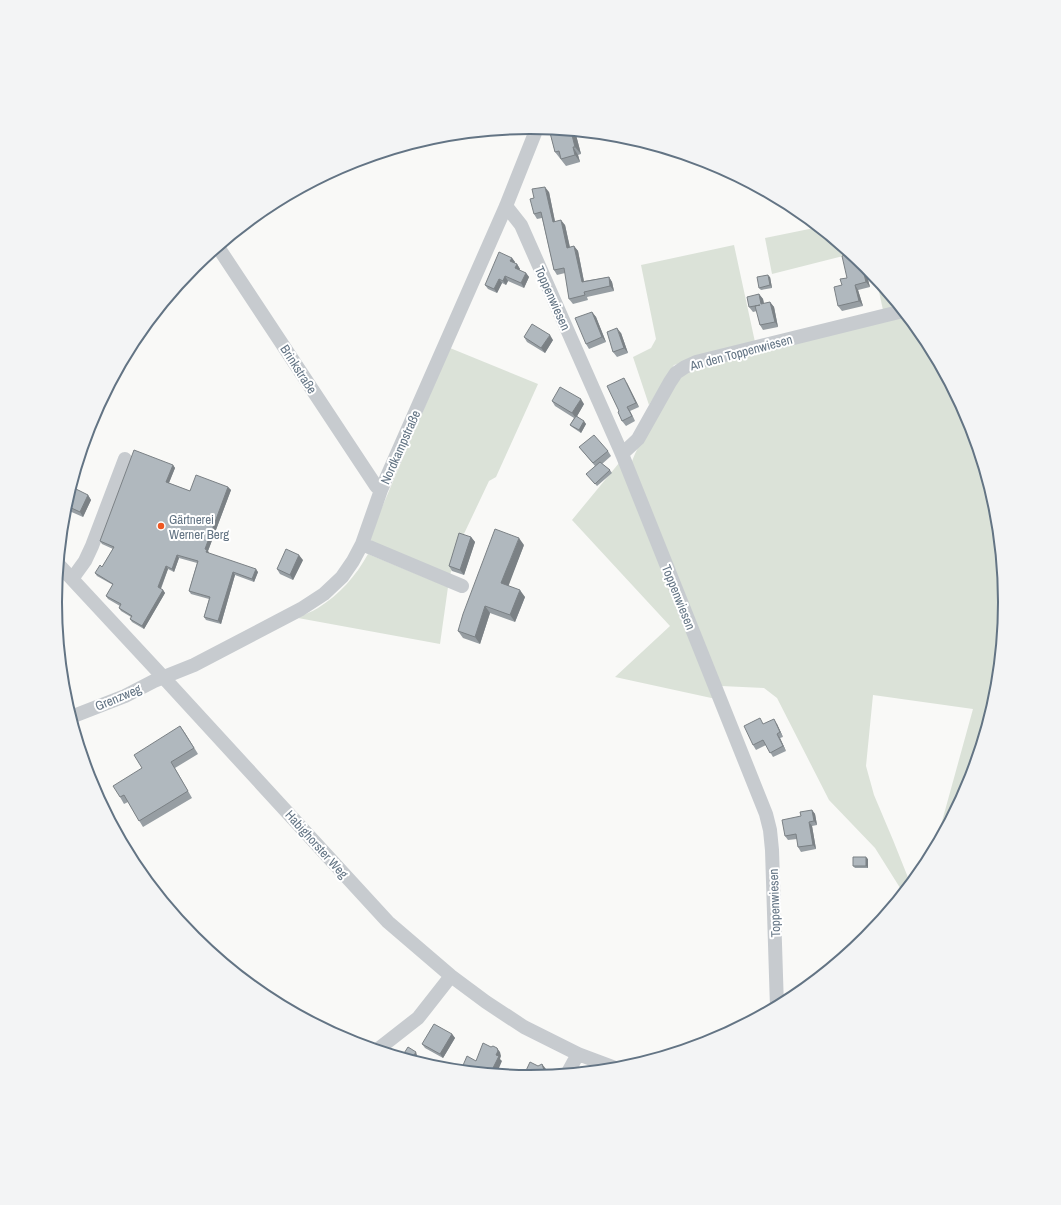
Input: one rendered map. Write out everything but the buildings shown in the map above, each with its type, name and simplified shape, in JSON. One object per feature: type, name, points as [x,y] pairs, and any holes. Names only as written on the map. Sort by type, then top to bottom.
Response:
[{"type":"street","name":"Nordkampstraße","points":[[164,678],[194,665],[301,609],[324,594],[342,577],[353,561],[362,544],[381,490],[506,206],[535,134]]},
{"type":"street","name":"Toppenwiesen","points":[[506,206],[521,225],[622,454],[766,814],[770,830],[772,850],[777,1001]]},
{"type":"street","name":"Brinkstraße","points":[[221,251],[376,486],[381,490]]},
{"type":"street","name":"An den Toppenwiesen","points":[[622,454],[638,439],[670,382],[676,373],[685,367],[696,362],[898,312]]},
{"type":"street","points":[[72,579],[85,561],[92,546],[125,459]]},
{"type":"street","points":[[362,544],[462,586]]},
{"type":"street","name":"Habighorster Weg","points":[[63,570],[388,922],[451,976],[486,1002],[524,1027],[578,1054],[606,1065]]},
{"type":"street","name":"Grenzweg","points":[[76,715],[125,696],[154,681],[164,678]]},
{"type":"street","points":[[382,1046],[418,1018],[451,976]]},
{"type":"street","points":[[569,1069],[578,1054]]},
{"type":"shaded area","points":[[812,228],[845,256],[772,274],[765,238]]},
{"type":"shaded area","points":[[734,245],[755,342],[674,365],[649,405],[633,357],[651,348],[656,339],[641,265]]},
{"type":"shaded area","points":[[878,289],[894,307],[883,310]]},
{"type":"shaded area","points":[[901,316],[920,342],[951,395],[974,452],[983,481],[995,541],[999,602],[998,633],[995,664],[983,724],[963,782],[951,810],[939,831],[973,709],[873,695],[866,766],[874,795],[909,879],[901,889],[875,848],[829,800],[777,698],[764,688],[721,686],[632,462],[648,428],[679,377],[685,372],[705,365]]},
{"type":"shaded area","points":[[450,348],[538,384],[496,477],[489,481],[462,538],[449,578],[375,544],[369,538]]},
{"type":"shaded area","points":[[619,463],[716,699],[615,677],[670,626],[572,520]]},
{"type":"shaded area","points":[[368,554],[448,587],[440,644],[298,618],[326,603],[340,591],[358,570]]},
{"type":"place","name":"Gärtnerei Werner Berg","points":[[161,526]]}]
